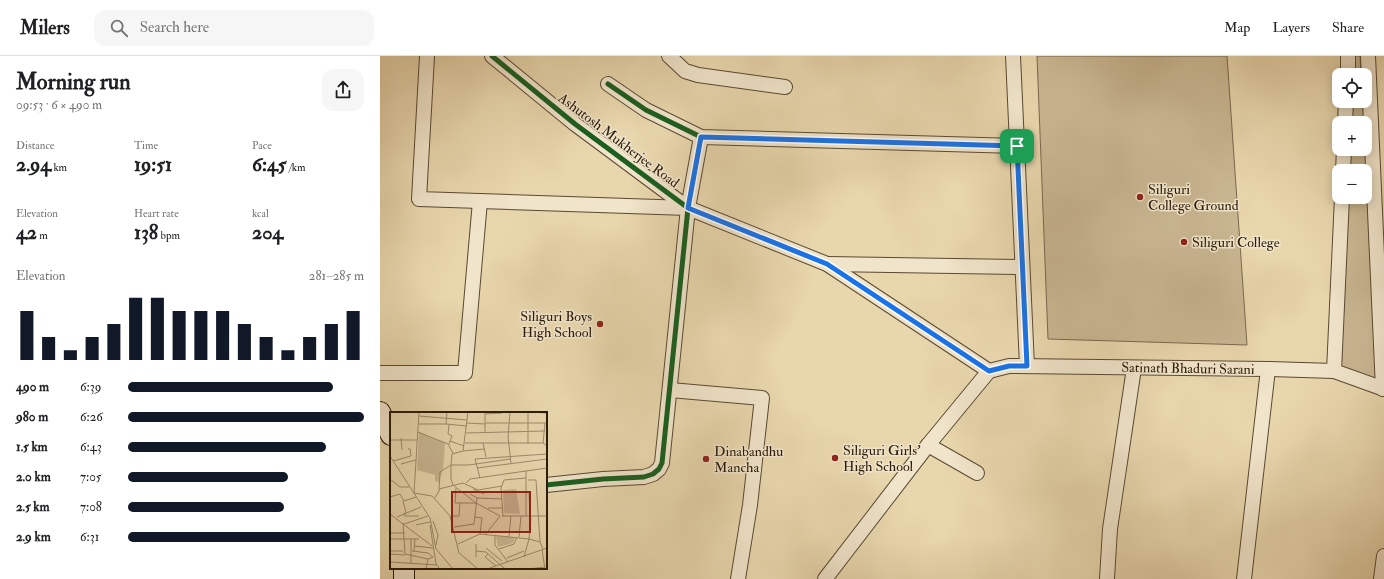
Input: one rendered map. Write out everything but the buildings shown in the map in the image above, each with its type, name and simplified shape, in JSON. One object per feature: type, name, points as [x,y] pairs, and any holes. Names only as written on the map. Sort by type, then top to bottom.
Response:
[{"type":"street","points":[[428,56],[419,200],[688,208]]},
{"type":"street","name":"Ashutosh Mukherjee Road","points":[[492,56],[575,124],[688,208],[827,264],[989,371]]},
{"type":"street","points":[[669,56],[686,71],[698,75],[785,86]]},
{"type":"street","points":[[1013,56],[1027,366]]},
{"type":"street","points":[[1348,56],[1348,68]]},
{"type":"street","points":[[1368,56],[1384,389]]},
{"type":"street","points":[[608,84],[646,110],[701,137],[1017,146]]},
{"type":"street","points":[[547,485],[603,479],[644,477],[653,474],[659,469],[662,463],[688,208],[701,137]]},
{"type":"street","points":[[380,373],[465,372],[480,201]]},
{"type":"street","points":[[1334,371],[1342,204]]},
{"type":"street","points":[[827,264],[1022,267]]},
{"type":"street","name":"Satinath Bhaduri Sarani","points":[[989,371],[1009,366],[1027,366],[1334,371],[1384,389]]},
{"type":"street","points":[[1107,579],[1110,529],[1134,368]]},
{"type":"street","points":[[1244,579],[1268,369]]},
{"type":"street","points":[[825,579],[928,445],[989,371]]},
{"type":"street","points":[[670,390],[762,398],[750,505],[738,579]]},
{"type":"street","points":[[380,412],[390,433]]},
{"type":"street","points":[[928,445],[977,472]]},
{"type":"street","points":[[1381,579],[1384,556]]},
{"type":"shaded area","name":"Siliguri College Ground","points":[[1037,56],[1227,56],[1247,345],[1048,339]]},
{"type":"shaded area","points":[[1353,56],[1360,56],[1361,68],[1353,68]]},
{"type":"shaded area","points":[[1351,108],[1363,108],[1364,116],[1350,116]]},
{"type":"shaded area","points":[[1349,156],[1366,156],[1367,164],[1348,164]]},
{"type":"shaded area","points":[[1347,204],[1369,204],[1380,385],[1340,370]]},
{"type":"cycle path","points":[[492,56],[575,124],[688,208],[827,264],[989,371]]},
{"type":"cycle path","points":[[608,84],[646,110],[701,137],[1017,146]]},
{"type":"cycle path","points":[[547,485],[603,479],[644,477],[653,474],[659,469],[662,463],[688,208],[701,137]]},
{"type":"place","name":"Siliguri College Ground","points":[[1140,197]]},
{"type":"place","name":"Siliguri College","points":[[1184,242]]},
{"type":"place","name":"Siliguri Boys High School","points":[[600,324]]},
{"type":"place","name":"Siliguri Girls' High School","points":[[835,458]]},
{"type":"place","name":"Dinabandhu Mancha","points":[[706,459]]},
{"type":"route","points":[[701,137],[1017,146],[1027,366],[1009,366],[989,371],[827,264],[688,208],[701,137]]}]
